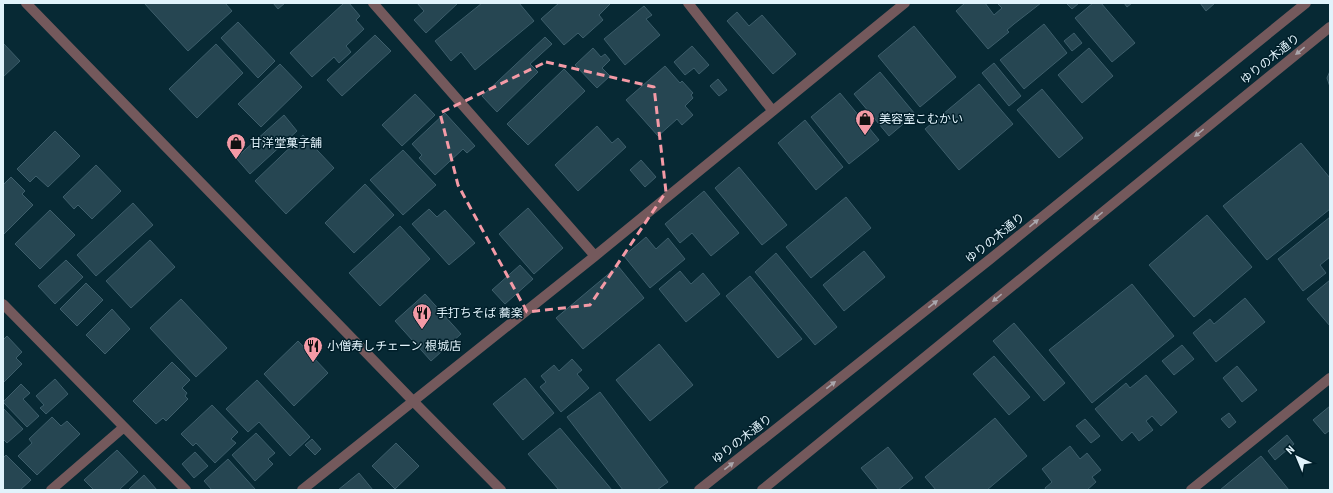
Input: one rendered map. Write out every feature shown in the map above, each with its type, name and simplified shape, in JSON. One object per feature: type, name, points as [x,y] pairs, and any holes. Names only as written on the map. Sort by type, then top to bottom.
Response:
[{"type":"street","points":[[26,3],[501,490]]},
{"type":"street","points":[[373,3],[595,256]]},
{"type":"street","points":[[688,3],[772,110]]},
{"type":"street","points":[[302,490],[595,256],[905,3]]},
{"type":"street","name":"ゆりの木通り","points":[[698,490],[989,260],[1306,3]]},
{"type":"street","name":"ゆりの木通り","points":[[762,490],[1330,27]]},
{"type":"street","points":[[3,304],[186,490]]},
{"type":"street","points":[[1191,490],[1330,378]]},
{"type":"street","points":[[51,490],[124,427]]},
{"type":"highlighted area","points":[[546,62],[654,87],[666,192],[590,305],[527,312],[458,185],[440,113]]},
{"type":"building","points":[[144,3],[225,3],[232,11],[188,51]]},
{"type":"building","points":[[273,3],[285,3],[278,9]]},
{"type":"building","points":[[344,3],[349,3],[360,16],[356,20],[364,29],[346,46],[351,52],[339,63],[334,57],[312,77],[290,53]]},
{"type":"building","points":[[417,3],[458,3],[426,33],[414,20],[424,11]]},
{"type":"building","points":[[482,3],[519,3],[534,21],[475,70],[461,52],[451,61],[435,41]]},
{"type":"building","points":[[559,3],[611,3],[599,15],[603,20],[583,38],[578,33],[564,45],[541,19]]},
{"type":"building","points":[[965,3],[985,3],[994,15],[1002,8],[997,3],[1041,3],[1007,30],[1009,32],[988,49],[956,11]]},
{"type":"building","points":[[1066,3],[1079,3],[1072,9]]},
{"type":"building","points":[[1093,3],[1101,3],[1135,43],[1112,62],[1075,18]]},
{"type":"building","points":[[1124,3],[1132,3],[1127,7]]},
{"type":"building","points":[[1200,3],[1215,3],[1206,11]]},
{"type":"building","points":[[644,6],[652,15],[646,19],[660,35],[625,65],[604,39]]},
{"type":"building","points":[[737,12],[749,26],[762,15],[796,54],[773,74],[727,21]]},
{"type":"building","points":[[238,22],[275,61],[258,78],[221,38]]},
{"type":"building","points":[[1044,24],[1067,53],[1024,89],[1000,60]]},
{"type":"building","points":[[914,26],[956,77],[920,107],[878,56]]},
{"type":"building","points":[[1074,33],[1082,43],[1072,51],[1064,41]]},
{"type":"building","points":[[375,35],[391,51],[342,96],[327,80]]},
{"type":"building","points":[[545,37],[552,44],[530,64],[538,72],[497,112],[482,96]]},
{"type":"building","points":[[3,43],[20,61],[3,77]]},
{"type":"building","points":[[216,44],[243,73],[197,118],[169,89]]},
{"type":"building","points":[[692,46],[709,65],[699,74],[694,68],[685,75],[674,62]]},
{"type":"building","points":[[593,48],[601,57],[605,54],[610,60],[602,68],[610,76],[597,88],[575,65]]},
{"type":"building","points":[[1089,48],[1113,76],[1082,103],[1058,75]]},
{"type":"building","points":[[994,63],[1021,96],[1009,106],[982,73]]},
{"type":"building","points":[[280,64],[302,87],[261,127],[238,104]]},
{"type":"building","points":[[665,66],[680,83],[682,81],[693,93],[691,95],[693,98],[685,106],[693,115],[682,125],[677,119],[658,136],[626,100]]},
{"type":"building","points":[[564,69],[585,91],[528,145],[507,124]]},
{"type":"building","points":[[1330,71],[1330,87],[1327,78]]},
{"type":"building","points":[[880,72],[915,114],[889,136],[854,94]]},
{"type":"building","points":[[718,79],[727,90],[719,96],[710,86]]},
{"type":"building","points":[[979,84],[1013,124],[959,170],[925,129]]},
{"type":"building","points":[[1042,89],[1083,138],[1059,158],[1017,110]]},
{"type":"building","points":[[840,93],[879,140],[849,164],[811,117]]},
{"type":"building","points":[[415,94],[435,115],[402,146],[382,125]]},
{"type":"building","points":[[445,113],[475,146],[467,153],[463,149],[435,175],[419,158],[422,155],[412,144]]},
{"type":"building","points":[[284,115],[297,131],[250,174],[236,158]]},
{"type":"building","points":[[805,120],[843,167],[816,190],[778,143]]},
{"type":"building","points":[[597,126],[612,143],[618,138],[626,147],[578,191],[555,165]]},
{"type":"building","points":[[55,131],[80,156],[48,187],[36,176],[30,182],[17,169]]},
{"type":"building","points":[[303,135],[334,168],[286,214],[255,181]]},
{"type":"building","points":[[1301,143],[1330,178],[1330,209],[1267,260],[1223,206]]},
{"type":"building","points":[[403,150],[436,185],[403,215],[370,180]]},
{"type":"building","points":[[641,160],[656,177],[645,187],[630,170]]},
{"type":"building","points":[[96,165],[121,191],[92,219],[78,205],[74,209],[63,197]]},
{"type":"building","points":[[739,167],[787,225],[762,245],[715,188]]},
{"type":"building","points":[[11,177],[25,191],[22,194],[33,205],[3,235],[3,185]]},
{"type":"building","points":[[365,184],[394,215],[354,253],[325,223]]},
{"type":"building","points":[[704,191],[739,233],[711,256],[692,233],[680,243],[665,224]]},
{"type":"building","points":[[846,197],[871,228],[811,278],[786,247]]},
{"type":"building","points":[[133,203],[153,225],[96,276],[77,255]]},
{"type":"building","points":[[528,208],[563,248],[534,274],[499,234]]},
{"type":"building","points":[[429,209],[437,217],[445,210],[475,243],[449,265],[412,224]]},
{"type":"building","points":[[50,210],[75,235],[40,269],[15,244]]},
{"type":"building","points":[[1207,215],[1252,267],[1194,317],[1149,265]]},
{"type":"building","points":[[1330,217],[1330,257],[1320,265],[1326,273],[1303,291],[1278,259]]},
{"type":"building","points":[[400,226],[430,259],[380,306],[349,273]]},
{"type":"building","points":[[646,237],[656,249],[668,238],[685,259],[650,288],[624,256]]},
{"type":"building","points":[[150,240],[175,267],[131,308],[106,281]]},
{"type":"building","points":[[864,251],[885,277],[844,311],[823,285]]},
{"type":"building","points":[[776,253],[837,327],[815,345],[755,272]]},
{"type":"building","points":[[66,260],[83,277],[55,304],[38,286]]},
{"type":"building","points":[[520,265],[533,279],[505,304],[492,290]]},
{"type":"building","points":[[618,266],[644,298],[583,349],[556,318]]},
{"type":"building","points":[[680,271],[691,284],[703,273],[720,294],[686,322],[659,289]]},
{"type":"building","points":[[750,276],[802,339],[778,358],[726,296]]},
{"type":"building","points":[[1330,280],[1330,326],[1307,299]]},
{"type":"building","points":[[86,283],[103,300],[77,326],[60,309]]},
{"type":"building","points":[[1132,284],[1174,336],[1092,403],[1049,350]]},
{"type":"building","points":[[425,294],[461,334],[431,361],[395,321]]},
{"type":"building","points":[[1245,298],[1265,322],[1216,362],[1193,333],[1210,319],[1214,324]]},
{"type":"building","points":[[181,299],[227,348],[196,377],[150,328]]},
{"type":"building","points":[[112,309],[130,329],[105,354],[86,335]]},
{"type":"building","points":[[1014,323],[1065,383],[1044,401],[993,341]]},
{"type":"building","points":[[7,336],[22,352],[16,358],[22,364],[3,383],[3,340]]},
{"type":"building","points":[[298,341],[328,373],[294,406],[264,374]]},
{"type":"building","points":[[659,344],[693,385],[650,421],[616,380]]},
{"type":"building","points":[[1182,345],[1194,359],[1174,375],[1162,361]]},
{"type":"building","points":[[994,356],[1030,397],[1009,415],[973,374]]},
{"type":"building","points":[[572,359],[582,370],[577,374],[589,388],[561,412],[540,387],[546,382],[541,376],[554,365],[559,371]]},
{"type":"building","points":[[172,362],[190,380],[182,388],[187,393],[185,396],[188,399],[166,421],[163,418],[156,424],[133,401]]},
{"type":"building","points":[[1237,366],[1257,390],[1242,402],[1223,378]]},
{"type":"building","points":[[1146,375],[1177,412],[1161,426],[1152,416],[1146,421],[1153,430],[1139,441],[1132,432],[1122,441],[1095,409],[1126,383],[1130,388]]},
{"type":"building","points":[[525,378],[554,413],[523,440],[493,404]]},
{"type":"building","points":[[55,379],[68,394],[46,414],[40,408],[44,405],[36,396]]},
{"type":"building","points":[[257,380],[310,437],[290,456],[259,422],[248,432],[226,409]]},
{"type":"building","points":[[21,384],[30,393],[23,399],[39,416],[27,427],[3,402]]},
{"type":"building","points":[[600,392],[668,482],[657,490],[623,490],[567,417]]},
{"type":"building","points":[[212,405],[238,432],[231,439],[236,443],[215,463],[196,443],[193,446],[181,434]]},
{"type":"building","points":[[1330,406],[1330,430],[1325,434],[1313,420]]},
{"type":"building","points":[[3,408],[23,429],[7,443],[3,439]]},
{"type":"building","points":[[1229,413],[1236,422],[1229,428],[1221,419]]},
{"type":"building","points":[[52,417],[61,426],[67,421],[80,434],[37,475],[18,456],[32,443],[29,439]]},
{"type":"building","points":[[995,418],[1027,456],[987,490],[936,490],[925,477]]},
{"type":"building","points":[[1085,419],[1100,436],[1091,443],[1076,426]]},
{"type":"building","points":[[560,428],[612,490],[559,490],[528,454]]},
{"type":"building","points":[[256,433],[275,453],[268,459],[273,464],[255,481],[232,455]]},
{"type":"building","points":[[1287,435],[1294,444],[1275,460],[1268,451]]},
{"type":"building","points":[[312,439],[321,449],[315,455],[305,445]]},
{"type":"building","points":[[396,443],[419,466],[395,489],[372,466]]},
{"type":"building","points":[[1070,446],[1080,459],[1087,453],[1101,470],[1092,477],[1096,482],[1087,490],[1046,490],[1045,488],[1052,482],[1042,469]]},
{"type":"building","points":[[888,447],[913,478],[898,490],[879,490],[861,468]]},
{"type":"building","points":[[117,450],[138,472],[119,490],[94,490],[84,480]]},
{"type":"building","points":[[195,452],[208,466],[194,478],[182,464]]},
{"type":"building","points":[[6,455],[31,480],[20,490],[3,490],[3,458]]},
{"type":"building","points":[[1261,456],[1289,490],[1220,490]]},
{"type":"building","points":[[228,459],[256,490],[212,490],[204,481]]},
{"type":"building","points":[[359,473],[373,490],[338,490]]},
{"type":"building","points":[[144,475],[157,490],[128,490],[129,489]]},
{"type":"place","name":"美容室こむかい","points":[[865,136]]},
{"type":"place","name":"甘洋堂菓子舗","points":[[236,160]]},
{"type":"place","name":"手打ちそば 蕎楽","points":[[422,330]]},
{"type":"place","name":"小僧寿しチェーン 根城店","points":[[313,363]]}]
